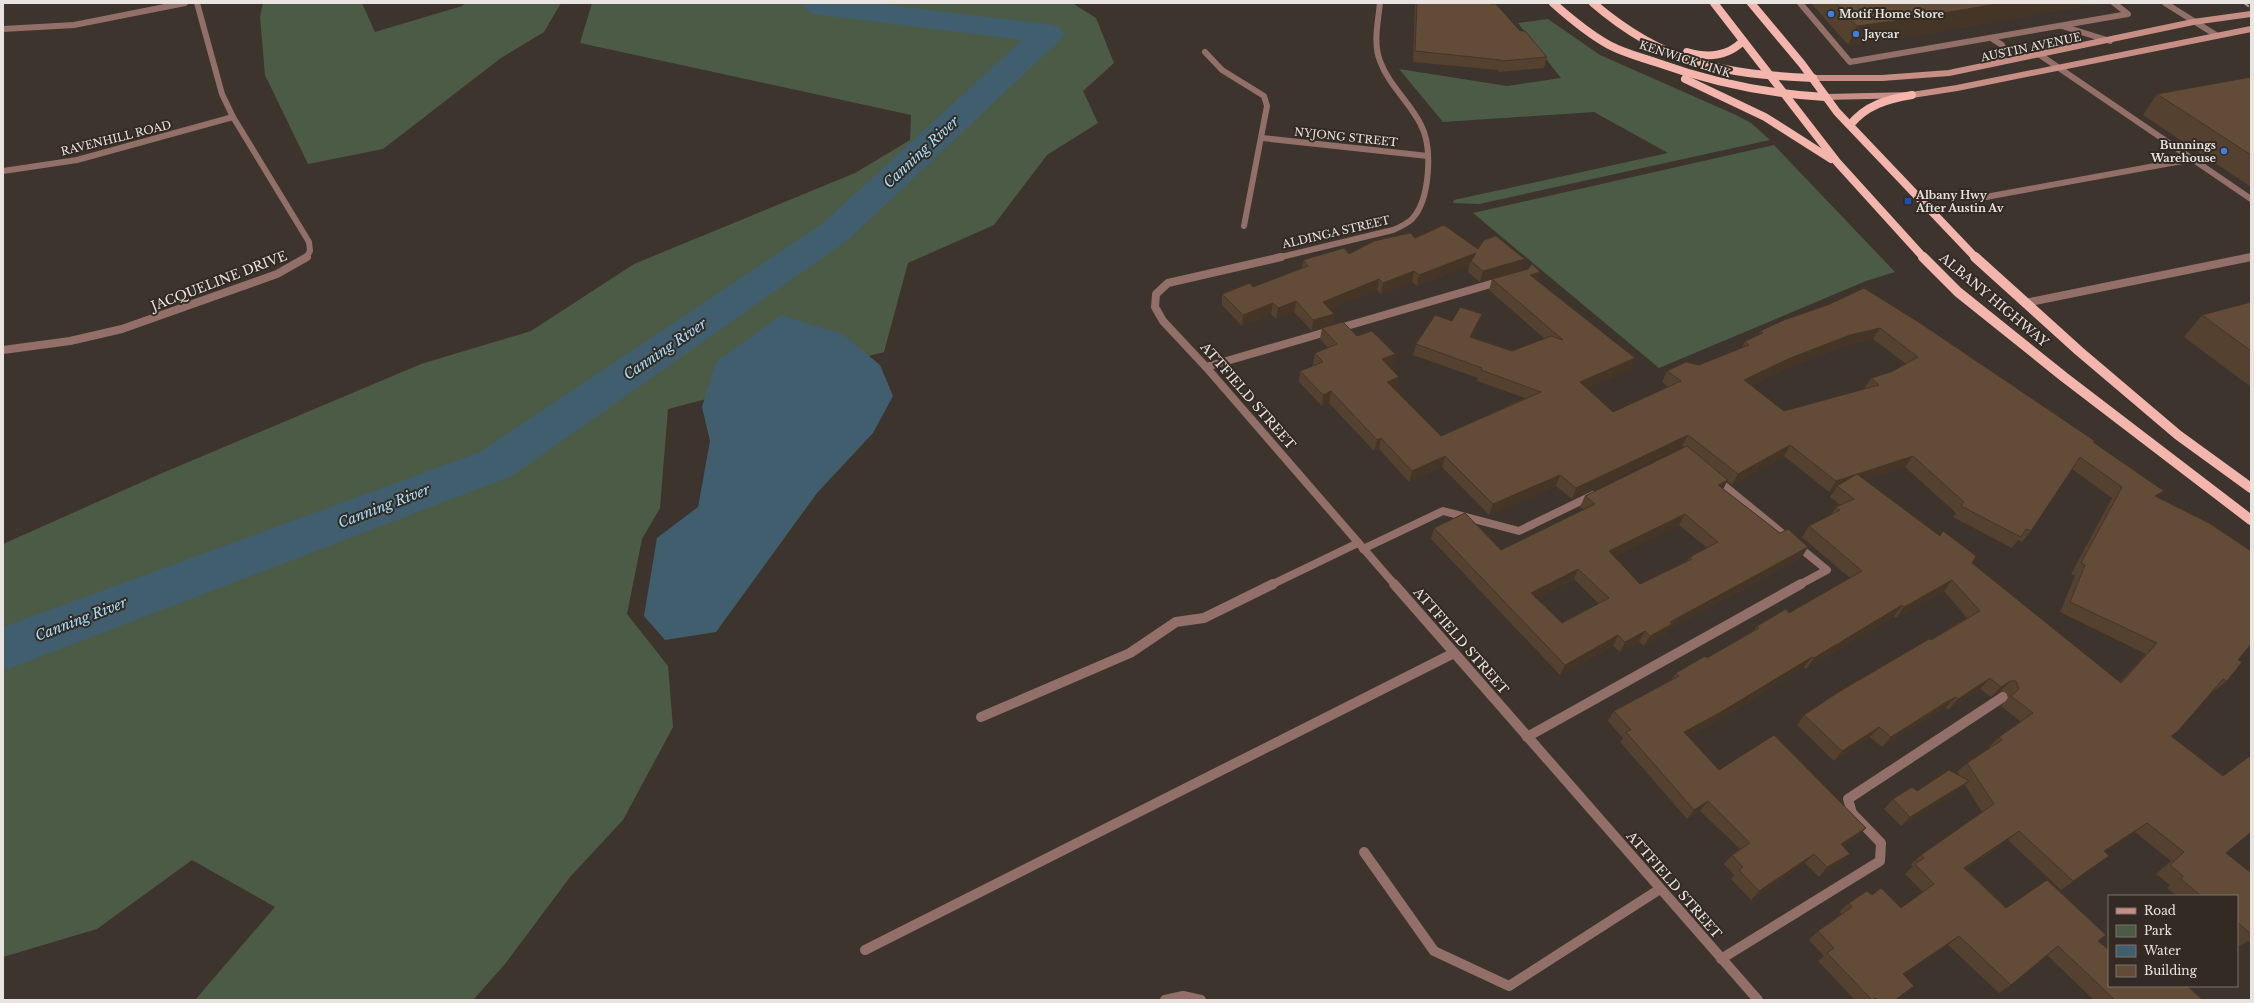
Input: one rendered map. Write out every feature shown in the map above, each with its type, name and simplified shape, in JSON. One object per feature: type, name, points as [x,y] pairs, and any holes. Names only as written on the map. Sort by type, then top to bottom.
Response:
[{"type":"highway","name":"KENWICK LINK","points":[[1553,3],[1589,33],[1612,46],[1689,75],[1748,91],[1785,96],[1825,97]]},
{"type":"highway","name":"KENWICK LINK","points":[[1594,3],[1637,36],[1658,48],[1708,66],[1739,73],[1770,77],[1813,78]]},
{"type":"highway","name":"ALBANY HIGHWAY","points":[[1714,3],[1837,162],[1915,249],[1958,292],[2194,479],[2251,520]]},
{"type":"highway","name":"ALBANY HIGHWAY","points":[[1751,3],[1813,78],[1825,97],[1944,226],[2025,303],[2079,351],[2178,435],[2251,488]]},
{"type":"highway","points":[[1637,36],[1671,48],[1702,55],[1719,55],[1730,52],[1743,41]]},
{"type":"highway","points":[[1612,46],[1765,117],[1837,162]]},
{"type":"highway","points":[[1850,125],[1860,113],[1875,105],[1888,100],[1912,95]]},
{"type":"main road","name":"AUSTIN AVENUE","points":[[1813,78],[1923,76],[1982,67],[2111,41],[2193,22],[2251,14]]},
{"type":"main road","name":"AUSTIN AVENUE","points":[[1825,97],[1912,95],[2060,68],[2251,29]]},
{"type":"street","points":[[3,29],[74,25],[185,3]]},
{"type":"street","name":"JACQUELINE DRIVE","points":[[3,350],[70,341],[122,329],[277,274],[293,266],[310,251],[309,243],[233,117],[222,94],[197,3]]},
{"type":"street","name":"ALDINGA STREET","points":[[1156,294],[1168,283],[1183,278],[1401,227],[1412,219],[1419,210],[1423,200],[1428,156],[1425,133],[1391,82],[1378,57],[1380,3]]},
{"type":"street","points":[[1800,3],[1850,62],[2128,14],[2114,3]]},
{"type":"street","points":[[2165,3],[2193,22],[2216,35]]},
{"type":"street","points":[[2061,26],[2089,36],[2111,41]]},
{"type":"street","points":[[1982,67],[1999,61],[2006,53],[2002,45],[1991,38]]},
{"type":"street","points":[[1205,52],[1222,70],[1264,96],[1267,106],[1244,226]]},
{"type":"street","points":[[2040,55],[2251,199]]},
{"type":"street","name":"RAVENHILL ROAD","points":[[3,171],[76,160],[233,117]]},
{"type":"street","name":"NYJONG STREET","points":[[1262,138],[1428,156]]},
{"type":"street","points":[[1975,199],[2193,159]]},
{"type":"street","points":[[2025,303],[2251,257]]},
{"type":"street","points":[[1206,367],[1511,278]]},
{"type":"street","name":"ATTFIELD STREET","points":[[1156,294],[1155,307],[1163,321],[1206,367],[1360,546],[1758,1000]]},
{"type":"street","points":[[1527,737],[1827,570],[1706,471]]},
{"type":"street","points":[[981,717],[1130,653],[1176,622],[1204,618],[1360,546],[1444,511],[1519,531],[1604,489]]},
{"type":"street","points":[[864,950],[1454,653]]},
{"type":"street","points":[[1721,959],[1880,861],[1881,843],[1852,813],[1848,799],[2003,697]]},
{"type":"street","points":[[1364,852],[1434,951],[1509,986],[1660,889]]},
{"type":"street","points":[[1165,1000],[1170,997],[1195,996],[1201,1000]]},
{"type":"green space","points":[[263,3],[362,3],[375,32],[462,6],[465,3],[561,3],[544,32],[501,58],[383,149],[308,164],[265,75],[260,17]]},
{"type":"green space","points":[[592,3],[1072,3],[1096,18],[1114,63],[1083,91],[1098,123],[1047,155],[994,225],[908,263],[884,352],[668,409],[660,508],[642,539],[627,614],[668,666],[673,727],[623,820],[570,877],[505,964],[473,1000],[195,1000],[275,907],[192,860],[97,929],[3,957],[3,544],[160,474],[421,364],[531,331],[634,264],[855,173],[910,140],[911,115],[580,43]]},
{"type":"green space","points":[[1548,19],[1600,55],[1736,115],[1751,123],[1770,140],[1479,204],[1453,203],[1454,200],[1668,153],[1594,112],[1443,122],[1399,69],[1507,86],[1561,78],[1518,23]]},
{"type":"green space","points":[[1774,145],[1895,272],[1866,281],[1659,368],[1473,213]]},
{"type":"water","points":[[781,315],[842,334],[880,365],[893,396],[873,433],[817,493],[716,632],[665,640],[644,616],[657,538],[698,507],[710,441],[702,407],[716,362]]},
{"type":"building","points":[[1417,3],[1496,4],[1520,31],[1525,31],[1547,57],[1502,61],[1415,51]]},
{"type":"building","points":[[1836,3],[2002,3],[1909,19],[1857,26]]},
{"type":"building","points":[[2251,77],[2251,155],[2157,94]]},
{"type":"building","points":[[1444,225],[1478,249],[1484,240],[1496,236],[1525,259],[1483,271],[1471,261],[1476,253],[1419,275],[1414,271],[1383,283],[1379,279],[1323,302],[1334,314],[1313,320],[1296,301],[1278,308],[1273,303],[1243,315],[1222,294],[1250,283],[1253,287],[1308,266],[1303,260],[1344,248],[1349,254],[1374,241],[1410,233],[1415,238]]},
{"type":"building","points":[[1532,264],[1540,272],[1530,275],[1635,358],[1580,382],[1613,412],[1681,381],[1667,371],[1686,362],[1699,365],[1749,345],[1745,341],[1763,333],[1760,331],[1784,320],[1830,304],[1864,288],[1920,323],[2095,441],[2093,442],[2164,491],[2155,496],[2209,523],[2251,551],[2251,644],[2238,660],[2242,662],[2227,681],[2223,679],[2178,731],[2171,736],[2223,776],[2251,755],[2251,832],[2226,853],[2251,873],[2251,934],[2238,923],[2238,895],[2200,895],[2181,879],[2183,876],[2170,865],[2184,852],[2147,823],[2104,851],[2109,856],[2073,881],[2019,831],[1964,868],[2006,908],[2047,880],[2106,935],[2098,941],[2108,949],[2108,987],[2188,987],[2203,1000],[2115,1000],[2058,946],[2011,985],[1959,936],[1903,974],[1914,986],[1895,1000],[1878,1000],[1876,998],[1872,1000],[1827,953],[1834,948],[1818,931],[1852,907],[1849,903],[1867,891],[1872,895],[1881,888],[1901,908],[1934,884],[1915,864],[1924,858],[1921,855],[1994,804],[1967,763],[2002,740],[1999,737],[2033,713],[2011,696],[2019,689],[2016,681],[2010,681],[2001,687],[1990,678],[1958,699],[1956,697],[1946,702],[1891,737],[1879,727],[1842,751],[1804,715],[1837,693],[1980,611],[1952,580],[1904,607],[1902,605],[1814,658],[1812,657],[1721,712],[1684,732],[1719,770],[1774,735],[1866,828],[1841,844],[1850,854],[1827,867],[1814,854],[1759,891],[1739,870],[1743,867],[1732,855],[1750,843],[1708,801],[1694,810],[1626,732],[1631,730],[1614,711],[1679,676],[1676,673],[1705,656],[1707,658],[1759,628],[1757,626],[1786,609],[1789,613],[1862,571],[1809,526],[1840,510],[1836,507],[1854,499],[1837,486],[1856,474],[1836,481],[1790,445],[1738,474],[1688,435],[1576,488],[1560,475],[1493,504],[1445,456],[1412,471],[1381,438],[1377,440],[1331,391],[1323,395],[1300,371],[1323,362],[1315,353],[1337,344],[1322,328],[1343,322],[1357,336],[1372,331],[1395,354],[1382,359],[1399,377],[1387,382],[1441,436],[1541,392],[1481,370],[1482,368],[1416,344],[1435,315],[1452,321],[1460,307],[1482,314],[1470,337],[1512,351],[1551,336],[1563,340],[1492,279],[1528,269]],"holes":[[[1880,328],[1918,357],[1891,372],[1871,378],[1879,385],[1784,411],[1744,380],[1788,359],[1850,335]],[[1913,456],[1964,502],[1961,506],[2021,537],[2026,529],[2031,531],[2080,457],[2122,487],[2081,563],[2085,565],[2070,602],[2157,643],[2121,683],[1972,563],[1976,556],[1943,531],[1940,536],[1857,474]]]},
{"type":"building","points":[[2251,302],[2251,351],[2202,315]]},
{"type":"building","points":[[1687,446],[1728,480],[1718,485],[1780,533],[1788,529],[1808,547],[1670,622],[1672,624],[1650,636],[1645,631],[1625,642],[1618,635],[1565,665],[1434,528],[1465,513],[1501,550],[1595,504],[1585,496]],"holes":[[[1685,514],[1718,542],[1690,557],[1692,559],[1640,584],[1609,551]],[[1578,569],[1609,598],[1562,623],[1531,593]]]},
{"type":"building","points":[[1949,770],[1969,781],[1910,817],[1893,799],[1912,787],[1917,791]]},
{"type":"waterway","name":"Canning River","points":[[3,649],[496,464],[835,232],[1048,34],[821,6],[816,3]]},
{"type":"railway","points":[[2244,3],[2251,8]]},
{"type":"place","name":"Motif Home Store","points":[[1831,14]]},
{"type":"place","name":"Jaycar","points":[[1856,34]]},
{"type":"place","name":"Bunnings Warehouse","points":[[2224,151]]},
{"type":"place","name":"Albany Hwy After Austin Av","points":[[1908,201]]}]
